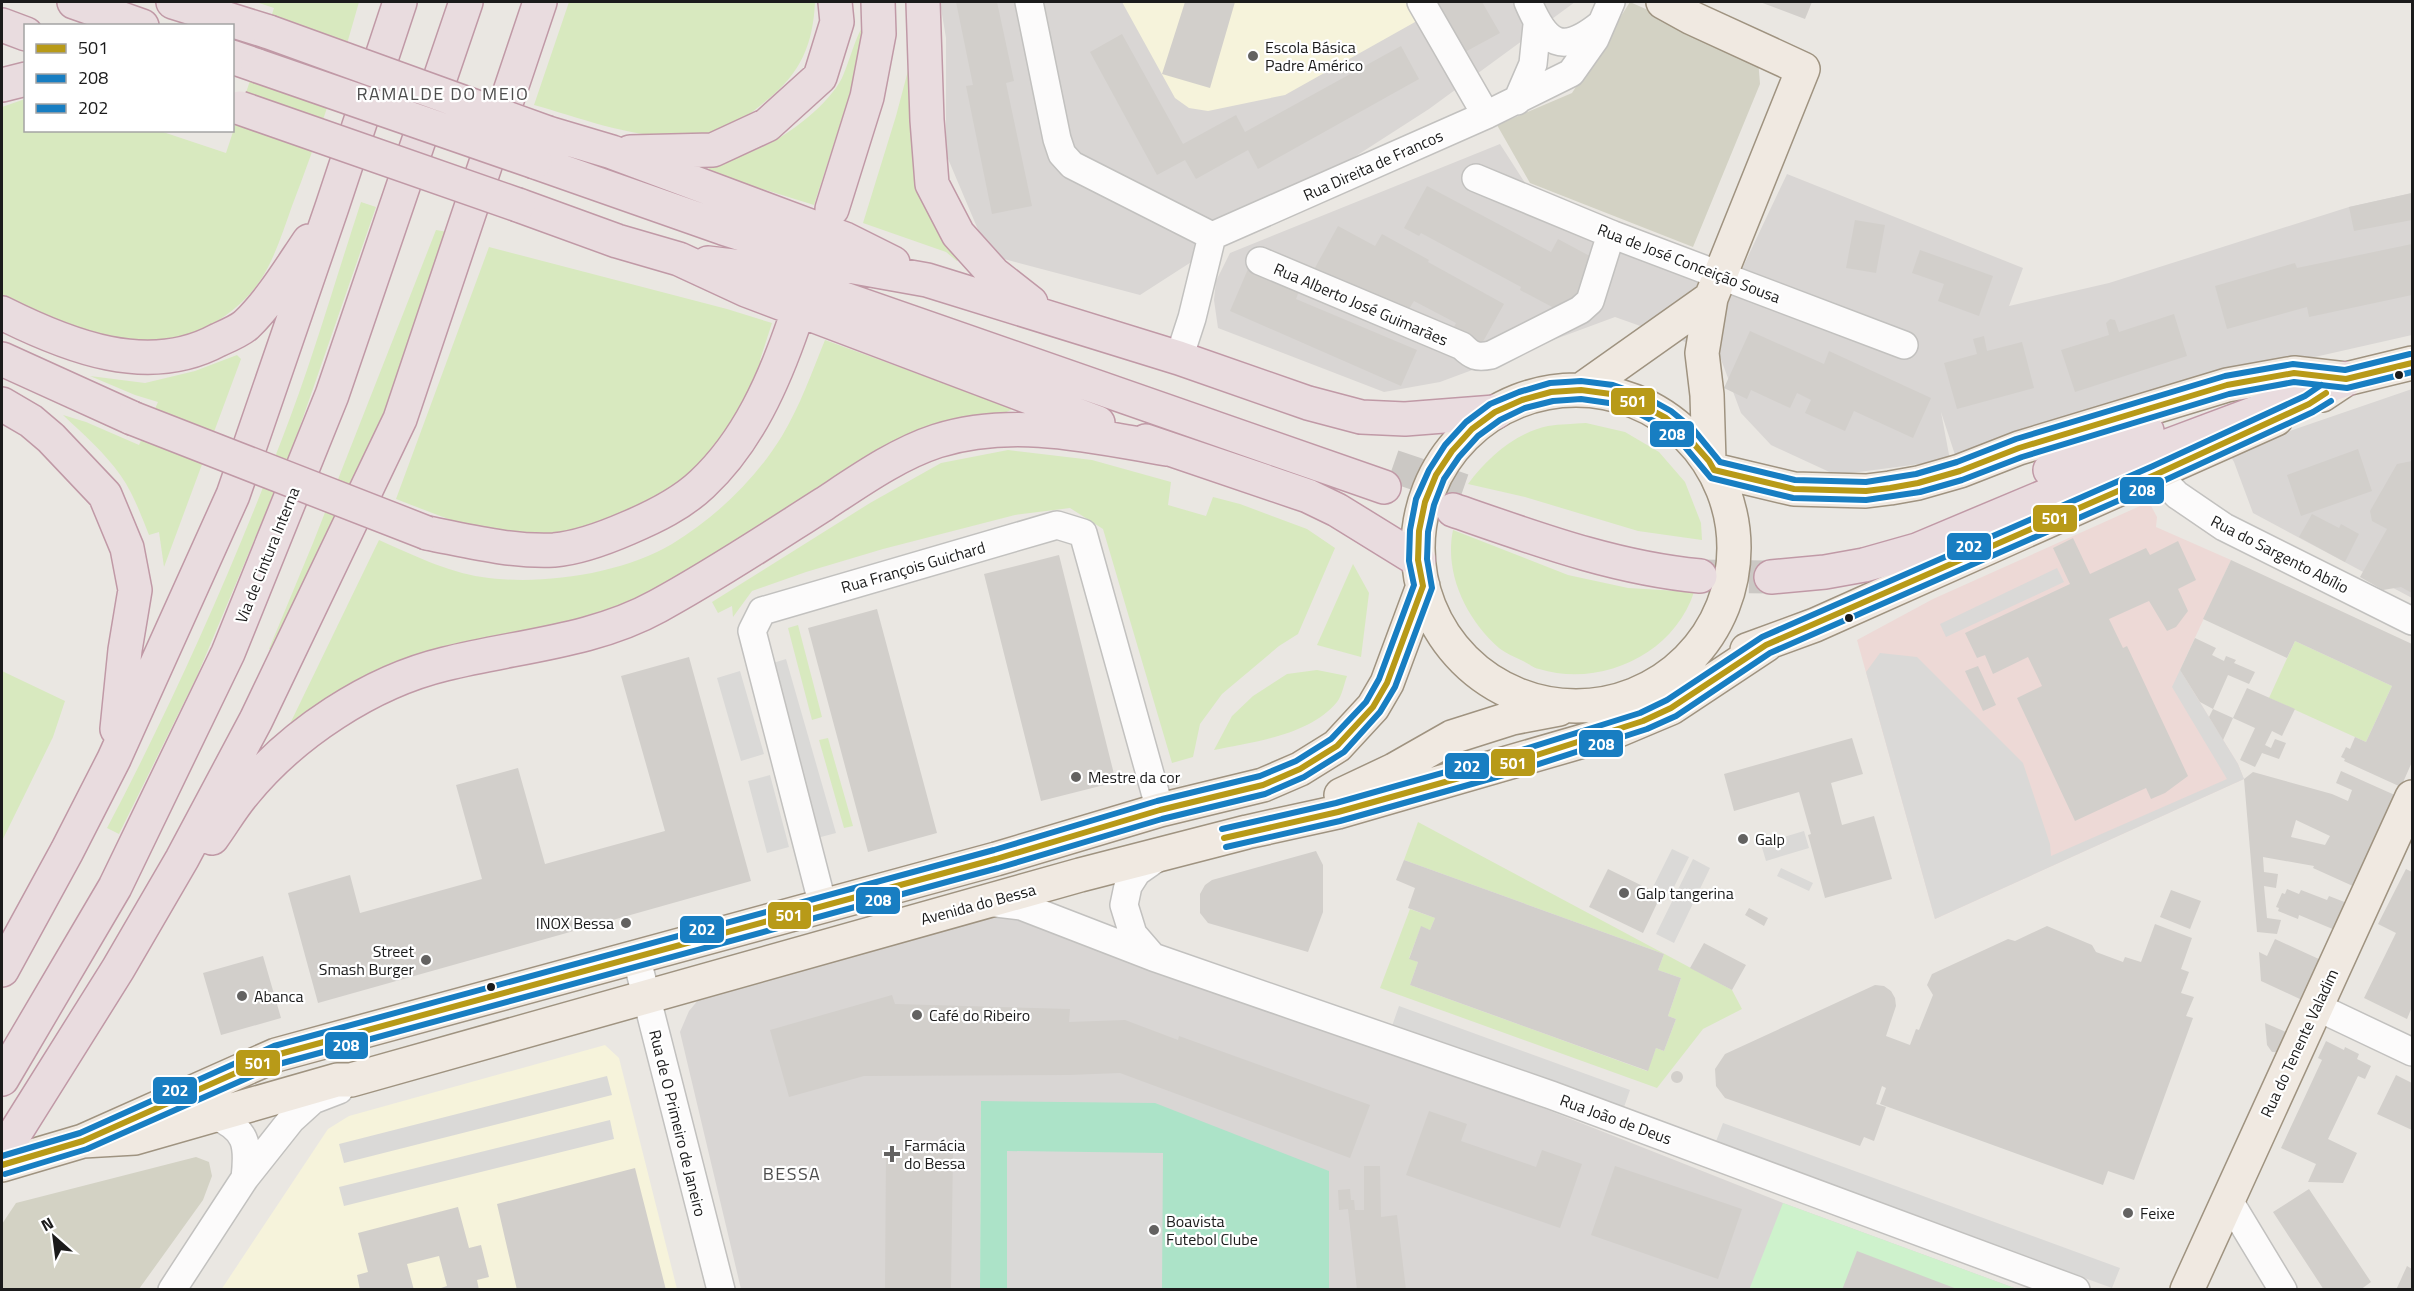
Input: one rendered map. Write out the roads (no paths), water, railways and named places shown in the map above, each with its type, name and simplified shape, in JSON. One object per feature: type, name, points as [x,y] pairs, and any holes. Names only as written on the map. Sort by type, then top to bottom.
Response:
[{"type":"highway","points":[[74,2],[136,24]]},
{"type":"highway","points":[[177,2],[269,32],[548,133],[612,152],[845,239],[927,279]]},
{"type":"highway","points":[[2,970],[114,759],[233,495],[400,2]]},
{"type":"highway","name":"Via de Cintura Interna","points":[[2,1079],[115,887],[228,653],[332,395],[466,2]]},
{"type":"highway","points":[[2,1154],[118,969],[182,859],[256,720],[400,419],[540,2]]},
{"type":"highway","points":[[612,152],[713,150],[767,125],[820,77],[837,22],[835,2]]},
{"type":"highway","points":[[832,209],[867,97],[879,34],[878,2]]},
{"type":"highway","points":[[922,2],[932,184],[958,234],[994,274],[1046,315]]},
{"type":"highway","points":[[2,25],[24,33]]},
{"type":"highway","points":[[245,62],[723,228],[832,263],[922,304],[1389,476],[758,269],[679,260]]},
{"type":"highway","points":[[2,86],[24,80]]},
{"type":"highway","points":[[236,107],[617,241],[679,260],[746,290],[1167,449],[1308,496],[1337,510],[1420,573]]},
{"type":"highway","points":[[2,313],[37,331],[113,355],[155,359],[200,350],[245,326],[271,296],[332,207]]},
{"type":"highway","points":[[832,263],[927,279],[1179,358],[1308,403],[1361,417],[1405,420],[1495,412]]},
{"type":"highway","points":[[2,358],[132,418],[427,533],[513,549],[555,550],[606,537],[659,514],[701,485],[737,446],[779,368],[794,323]]},
{"type":"highway","points":[[1772,567],[1888,536],[1929,522],[2102,448],[2185,417],[2271,394],[2346,380]]},
{"type":"highway","points":[[2,404],[31,421],[51,438],[105,495],[127,548],[135,590],[125,650],[114,759]]},
{"type":"highway","points":[[182,859],[211,839],[244,793],[277,759],[356,699],[401,678],[443,664],[586,634],[625,623],[658,607],[738,559],[900,457],[937,441],[1003,430],[1044,429],[1167,449]]},
{"type":"highway","points":[[1458,500],[1625,543],[1700,566]]},
{"type":"main road","points":[[1662,2],[1803,69],[1716,287],[1702,354],[1712,466]]},
{"type":"main road","points":[[1581,390],[1716,287]]},
{"type":"main road","points":[[1643,721],[1677,674],[1703,644],[1718,619],[1727,592],[1733,562],[1733,531],[1727,501],[1712,466],[1686,435],[1666,418],[1640,404],[1611,394],[1581,390],[1551,392],[1522,400],[1495,412],[1472,429],[1459,443],[1436,475],[1425,502],[1419,531],[1420,573],[1438,624],[1469,665],[1494,683],[1522,696],[1552,703],[1605,704],[1677,674],[1766,645],[2157,474],[2309,404],[2346,380],[2412,363]]},
{"type":"main road","points":[[1712,466],[1794,489],[1855,491],[1890,488],[1960,471],[2019,448],[2226,385],[2294,373],[2346,380]]},
{"type":"main road","name":"Avenida do Bessa","points":[[2,1165],[83,1141],[276,1055],[1071,838],[1160,810],[1263,785],[1300,769],[1337,746],[1365,716],[1387,683],[1420,573]]},
{"type":"main road","name":"Avenida do Bessa","points":[[83,1141],[135,1138],[337,1080],[351,1080],[1080,875],[1247,832],[1340,812],[1509,764],[1643,721],[1671,708],[1766,645]]},
{"type":"main road","name":"Avenida do Bessa","points":[[1247,832],[1364,785],[1452,737],[1512,718],[1583,705]]},
{"type":"main road","name":"Rua do Tenente Valadim","points":[[2187,1290],[2412,797]]},
{"type":"street","points":[[1029,2],[1062,154],[1072,165],[1212,236],[1192,318],[1179,358]]},
{"type":"street","points":[[1421,2],[1486,115]]},
{"type":"street","points":[[1532,13],[1549,39],[1567,42],[1585,37],[1606,13]]},
{"type":"street","points":[[1517,101],[1533,64],[1532,13]]},
{"type":"street","name":"Rua Direita de Francos","points":[[1212,236],[1486,115],[1571,74],[1595,39],[1606,13]]},
{"type":"street","name":"Rua de José Conceição Sousa","points":[[1476,178],[1611,234],[1716,287],[1904,345]]},
{"type":"street","name":"Rua Alberto José Guimarães","points":[[1260,261],[1462,346],[1478,358],[1491,355],[1590,301],[1611,234]]},
{"type":"street","name":"Rua do Sargento Abílio","points":[[2157,474],[2177,495],[2224,527],[2412,621]]},
{"type":"street","name":"Rua François Guichard","points":[[823,906],[752,632],[762,611],[1057,525],[1083,533],[1160,810]]},
{"type":"street","name":"Rua João de Deus","points":[[1153,957],[1133,934],[1124,905],[1128,886],[1137,872],[1160,856]]},
{"type":"street","name":"Rua João de Deus","points":[[986,902],[1021,906],[1153,957],[1562,1099],[2076,1290]]},
{"type":"street","name":"Rua de O Primeiro de Janeiro","points":[[636,956],[721,1290]]},
{"type":"street","points":[[2315,1006],[2412,1052]]},
{"type":"street","points":[[172,1290],[245,1178],[300,1111],[313,1100],[339,1090],[351,1080]]},
{"type":"street","points":[[213,1116],[231,1122],[242,1134],[248,1154],[245,1178]]},
{"type":"street","points":[[2228,1199],[2283,1290]]},
{"type":"tunnel","points":[[1393,466],[1463,490]]},
{"type":"tunnel","points":[[1700,576],[1771,577]]},
{"type":"place","name":"Escola Básica Padre Américo","points":[[1253,56]]},
{"type":"place","name":"Mestre da cor","points":[[1076,777]]},
{"type":"place","name":"Galp","points":[[1743,839]]},
{"type":"place","name":"Galp tangerina","points":[[1624,893]]},
{"type":"place","name":"INOX Bessa","points":[[626,923]]},
{"type":"place","name":"Street Smash Burger","points":[[426,960]]},
{"type":"place","name":"Abanca","points":[[242,996]]},
{"type":"place","name":"Café do Ribeiro","points":[[917,1015]]},
{"type":"place","name":"Farmácia do Bessa","points":[[892,1154]]},
{"type":"place","name":"Feixe","points":[[2128,1213]]},
{"type":"place","name":"Boavista Futebol Clube","points":[[1154,1230]]},
{"type":"district","name":"RAMALDE DO MEIO","points":[[443,94]]},
{"type":"district","name":"BESSA","points":[[792,1174]]}]
